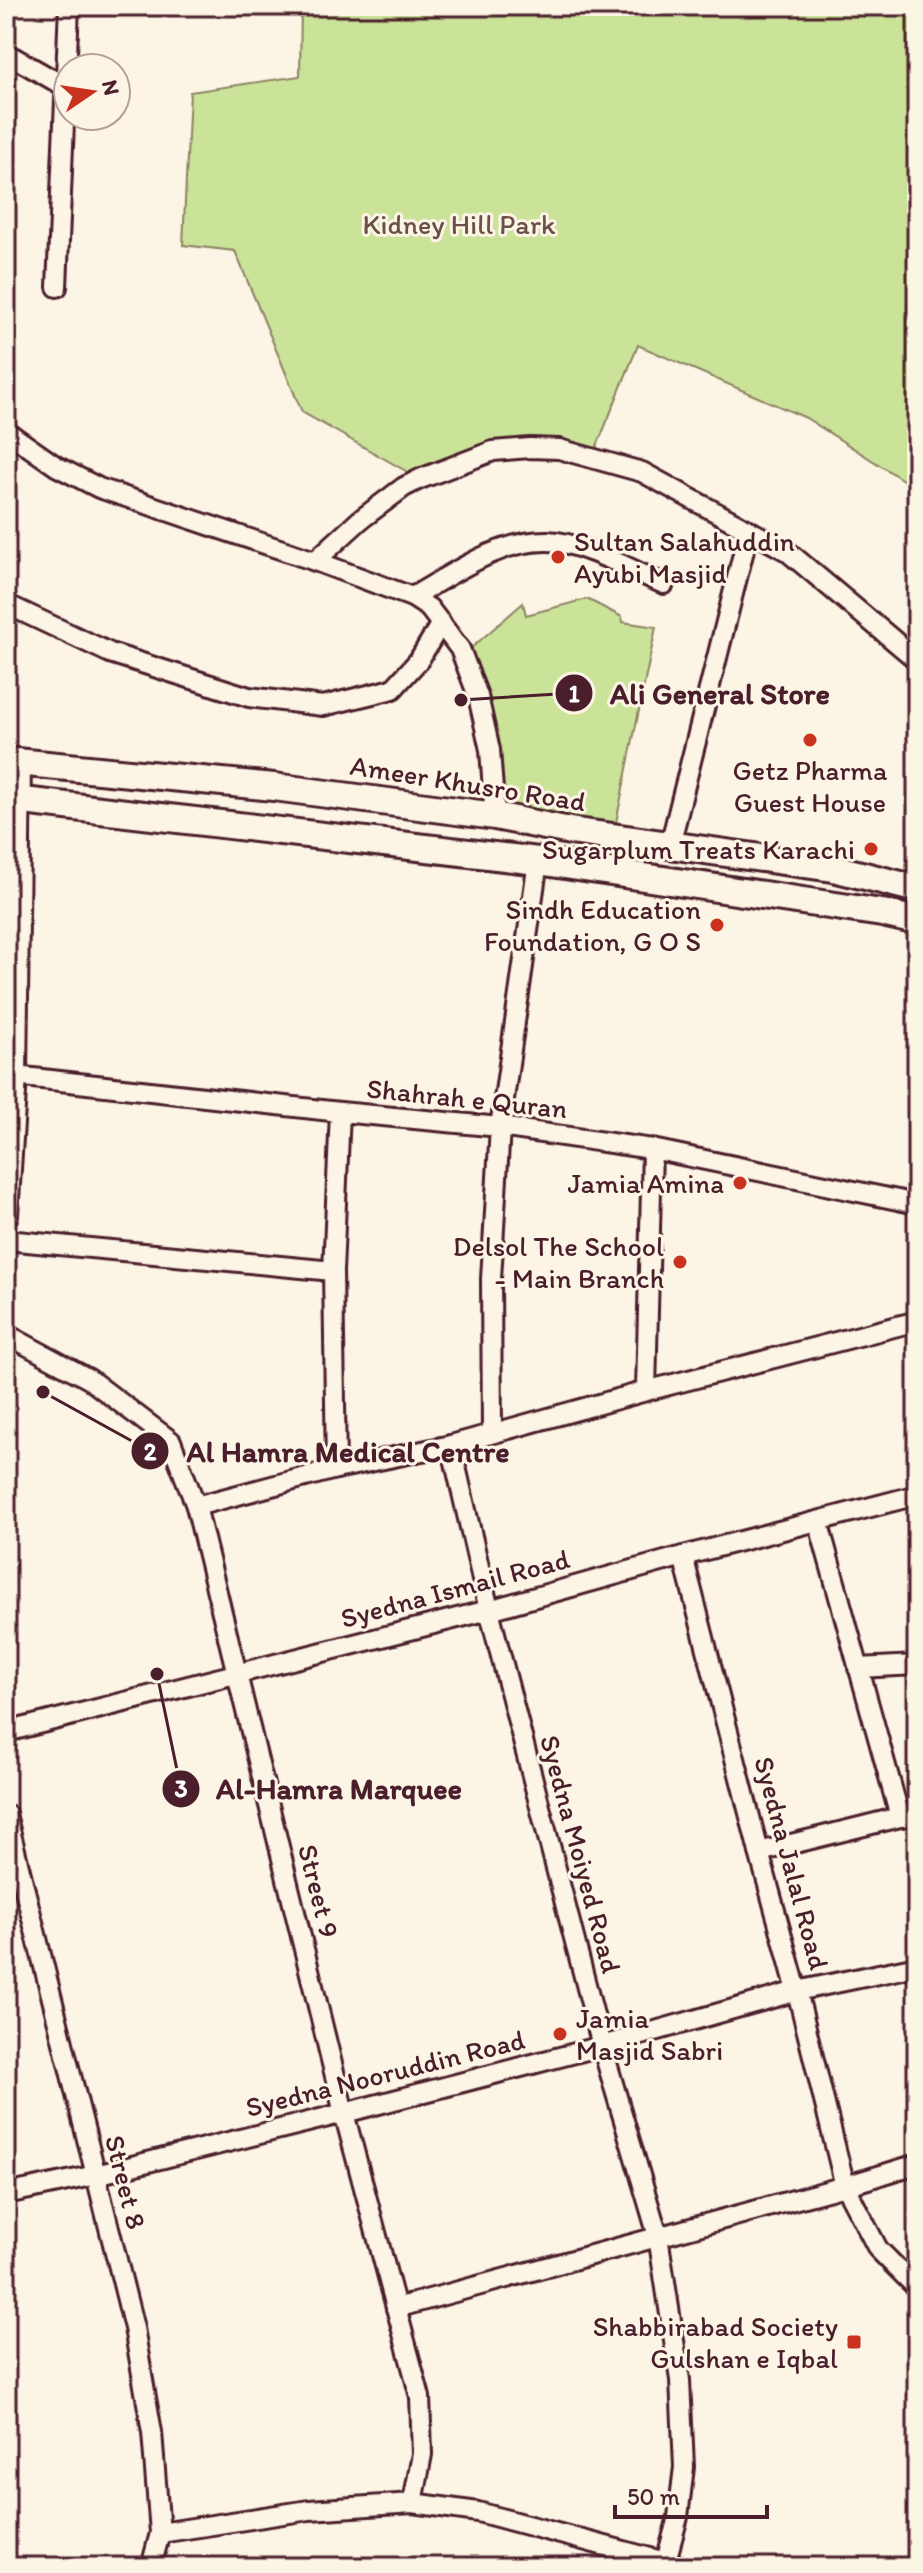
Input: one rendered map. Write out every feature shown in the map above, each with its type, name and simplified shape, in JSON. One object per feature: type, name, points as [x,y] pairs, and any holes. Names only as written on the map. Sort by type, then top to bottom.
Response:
[{"type":"main road","name":"Ameer Khusro Road","points":[[12,761],[274,787],[495,816],[570,831],[833,868],[917,889]]},
{"type":"main road","points":[[12,800],[538,861],[882,913],[917,921]]},
{"type":"street","points":[[66,52],[69,6]]},
{"type":"street","points":[[6,53],[52,79]]},
{"type":"street","points":[[57,287],[62,132]]},
{"type":"street","points":[[6,431],[56,466],[99,488],[315,561],[412,597],[429,608],[460,649],[478,696],[490,750],[495,816]]},
{"type":"street","points":[[315,561],[360,520],[404,487],[457,463],[493,451],[530,448],[571,452],[642,472],[787,551],[917,660]]},
{"type":"street","points":[[670,845],[749,530]]},
{"type":"street","points":[[412,597],[478,560],[518,544],[550,541],[588,551],[664,584]]},
{"type":"street","points":[[6,604],[110,653],[249,697],[323,706],[393,689],[419,660],[441,623]]},
{"type":"street","points":[[6,1215],[12,761]]},
{"type":"street","points":[[492,1432],[491,1279],[500,1127],[538,861]]},
{"type":"street","name":"Shahrah e Quran","points":[[10,1075],[500,1127],[652,1149],[917,1204]]},
{"type":"street","points":[[336,1469],[333,1271],[340,1112]]},
{"type":"street","points":[[646,1391],[652,1149]]},
{"type":"street","points":[[6,1240],[333,1271]]},
{"type":"street","points":[[196,1506],[336,1469],[451,1445],[917,1321]]},
{"type":"street","name":"Street 9","points":[[6,1334],[89,1379],[171,1441],[196,1506],[344,2113],[420,2397],[422,2454],[413,2503]]},
{"type":"street","name":"Syedna Moiyed Road","points":[[451,1445],[489,1610],[602,2046],[658,2236],[680,2380],[684,2467],[678,2517],[666,2561]]},
{"type":"street","name":"Syedna Ismail Road","points":[[6,1732],[489,1610],[917,1495]]},
{"type":"street","points":[[759,1852],[909,1816],[858,1668],[818,1521]]},
{"type":"street","name":"Syedna Jalal Road","points":[[683,1556],[845,2186],[878,2249],[917,2288]]},
{"type":"street","points":[[858,1668],[917,1665]]},
{"type":"street","name":"Street 8","points":[[6,1814],[134,2328],[152,2432],[160,2533],[151,2567]]},
{"type":"street","name":"Syedna Nooruddin Road","points":[[6,2194],[96,2175],[344,2113],[797,1991],[917,1966]]},
{"type":"street","points":[[396,2308],[917,2164]]},
{"type":"street","points":[[160,2533],[309,2510],[413,2503],[478,2512],[684,2567]]},
{"type":"green space","name":"Kidney Hill Park","points":[[301,6],[917,6],[917,489],[806,418],[638,345],[593,456],[493,451],[420,479],[302,412],[235,251],[183,245],[190,92],[300,76]]},
{"type":"green space","points":[[587,599],[622,617],[623,622],[656,627],[613,837],[495,816],[462,656],[523,603],[526,615]]},
{"type":"place","name":"Sultan Salahuddin Ayubi Masjid","points":[[558,557]]},
{"type":"place","name":"Ali General Store","points":[[461,700]]},
{"type":"place","name":"Getz Pharma Guest House","points":[[810,740]]},
{"type":"place","name":"Sugarplum Treats Karachi","points":[[871,849]]},
{"type":"place","name":"Sindh Education Foundation, G O S","points":[[717,925]]},
{"type":"place","name":"Jamia Amina","points":[[740,1183]]},
{"type":"place","name":"Delsol The School - Main Branch","points":[[680,1262]]},
{"type":"place","name":"Al Hamra Medical Centre","points":[[43,1392]]},
{"type":"place","name":"Al-Hamra Marquee","points":[[157,1674]]},
{"type":"place","name":"Jamia Masjid Sabri","points":[[560,2034]]},
{"type":"place","name":"Shabbirabad Society Gulshan e Iqbal","points":[[854,2342]]}]
